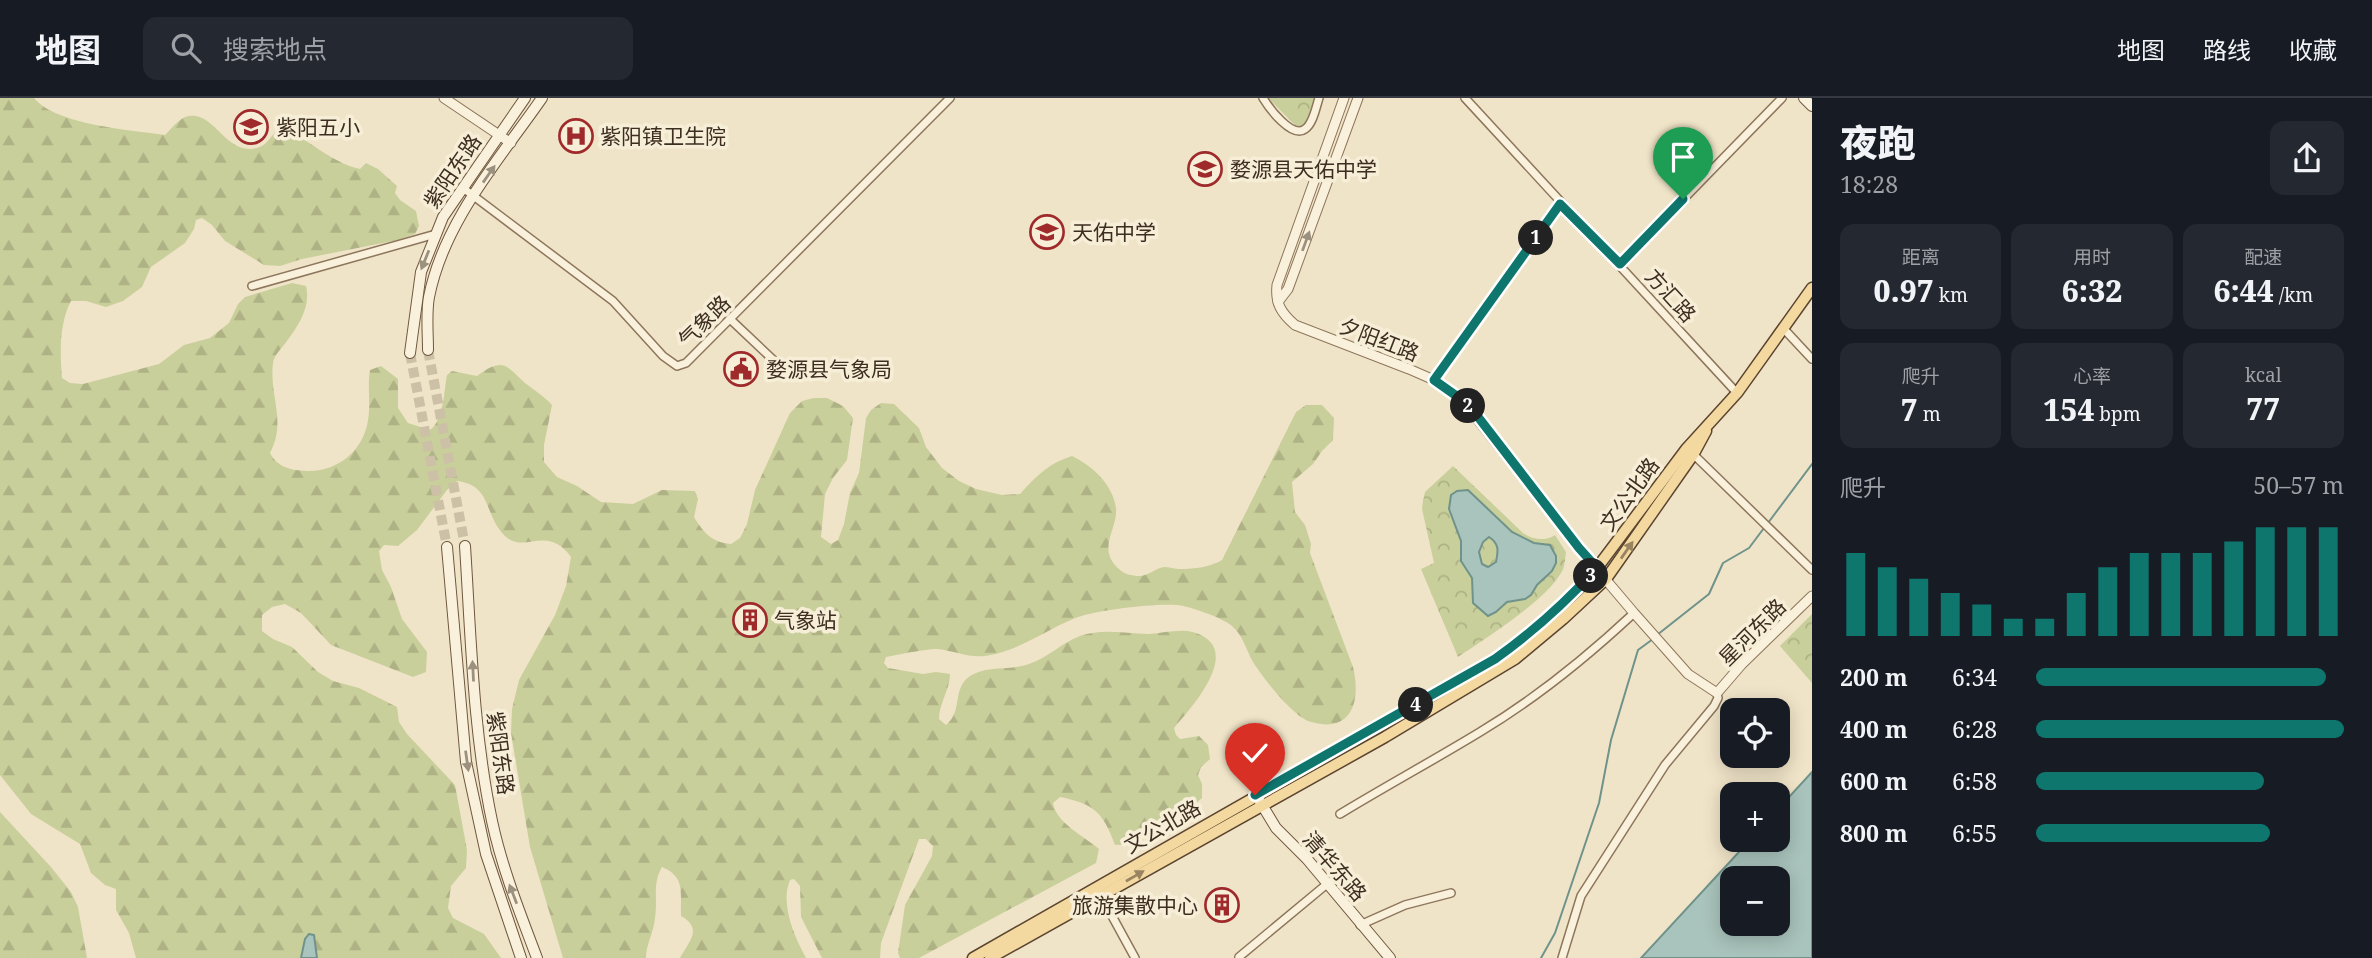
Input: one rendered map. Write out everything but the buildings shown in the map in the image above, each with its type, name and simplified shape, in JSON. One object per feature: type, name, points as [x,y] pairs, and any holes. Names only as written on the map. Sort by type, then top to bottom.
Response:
[{"type":"main road","name":"紫阳东路","points":[[410,353],[421,272],[443,217],[525,98]]},
{"type":"main road","name":"紫阳东路","points":[[428,350],[429,298],[446,244],[474,195],[542,98]]},
{"type":"main road","points":[[1804,98],[1812,106]]},
{"type":"main road","name":"文公北路","points":[[973,958],[1262,806],[1396,731],[1515,659],[1606,579],[1709,424],[1737,393],[1812,289]]},
{"type":"main road","name":"文公北路","points":[[990,958],[1255,795],[1495,659],[1527,636],[1569,599],[1597,568],[1690,451]]},
{"type":"main road","name":"紫阳东路","points":[[465,545],[475,721],[492,822],[508,880],[537,958]]},
{"type":"main road","name":"紫阳东路","points":[[447,547],[466,762],[486,854],[521,958]]},
{"type":"main road","name":"清华东路","points":[[1255,795],[1276,828],[1307,859],[1390,958]]},
{"type":"street","points":[[444,98],[511,143]]},
{"type":"street","name":"气象路","points":[[463,188],[613,301],[663,356],[677,366],[686,363],[950,98]]},
{"type":"street","points":[[1263,98],[1285,124],[1297,131],[1303,131],[1309,125],[1319,98]]},
{"type":"street","points":[[1278,302],[1277,285],[1344,98]]},
{"type":"street","points":[[1278,302],[1288,289],[1358,98]]},
{"type":"street","name":"方汇路","points":[[1465,98],[1737,393]]},
{"type":"street","points":[[1620,264],[1782,98]]},
{"type":"street","points":[[1434,380],[1560,204]]},
{"type":"street","points":[[252,286],[436,234]]},
{"type":"street","name":"夕阳红路","points":[[1278,302],[1284,316],[1294,325],[1434,380],[1465,402],[1634,614],[1688,674],[1717,692]]},
{"type":"street","points":[[730,319],[786,372]]},
{"type":"street","points":[[1783,328],[1812,359]]},
{"type":"street","points":[[1690,451],[1812,570]]},
{"type":"street","name":"星河东路","points":[[1717,692],[1812,596]]},
{"type":"street","points":[[1340,814],[1481,732],[1547,686],[1634,614]]},
{"type":"street","points":[[1562,958],[1581,896],[1665,765],[1714,706],[1718,698],[1717,692]]},
{"type":"street","points":[[1239,957],[1327,884]]},
{"type":"street","points":[[1098,891],[1135,958]]},
{"type":"street","points":[[1360,925],[1405,905],[1451,893]]},
{"type":"green space","points":[[0,98],[34,98],[45,107],[76,120],[165,135],[182,118],[195,116],[204,119],[227,139],[246,149],[261,147],[281,128],[349,166],[360,169],[366,163],[378,169],[397,186],[395,193],[400,200],[416,211],[419,226],[415,234],[280,266],[264,265],[225,241],[212,225],[202,218],[196,220],[185,243],[151,267],[142,287],[123,301],[106,307],[86,301],[71,301],[67,310],[61,339],[62,378],[70,383],[83,384],[159,364],[184,345],[210,338],[229,323],[238,304],[245,297],[292,283],[306,286],[307,301],[300,322],[273,363],[277,430],[270,453],[277,462],[290,469],[307,471],[329,468],[355,450],[366,431],[370,370],[381,366],[398,379],[398,408],[408,423],[430,430],[441,412],[447,375],[452,371],[477,376],[499,365],[508,368],[552,405],[544,445],[544,462],[557,477],[601,502],[633,504],[662,490],[695,491],[698,499],[694,517],[698,523],[713,539],[731,544],[740,538],[747,524],[755,490],[790,413],[802,401],[827,398],[843,406],[853,418],[847,460],[825,494],[821,537],[831,544],[838,540],[850,493],[859,473],[866,418],[871,410],[881,403],[894,404],[919,428],[926,447],[942,468],[959,481],[976,489],[1002,495],[1020,494],[1056,462],[1072,456],[1086,464],[1104,481],[1115,503],[1115,520],[1109,545],[1112,561],[1123,572],[1139,576],[1164,567],[1197,568],[1222,560],[1296,412],[1306,405],[1322,405],[1334,418],[1333,440],[1313,464],[1292,482],[1295,512],[1305,525],[1311,544],[1310,553],[1353,667],[1356,691],[1351,711],[1336,723],[1325,724],[1304,719],[1287,705],[1264,677],[1232,626],[1206,613],[1178,605],[1124,608],[1082,616],[997,654],[973,656],[934,649],[886,657],[884,663],[888,668],[923,674],[950,674],[939,719],[946,725],[955,712],[963,684],[976,673],[1029,664],[1073,639],[1089,634],[1179,631],[1196,633],[1210,641],[1215,652],[1215,665],[1202,693],[1174,728],[1180,739],[1199,736],[1208,745],[1210,759],[1201,767],[1198,775],[1202,784],[1202,798],[1189,809],[1125,844],[1115,845],[1096,811],[1060,797],[1053,803],[1055,810],[1065,823],[1099,849],[1096,863],[919,958],[900,958],[898,953],[905,905],[932,856],[933,846],[926,839],[919,839],[881,943],[880,958],[822,958],[801,917],[800,886],[794,879],[790,880],[787,889],[788,909],[793,930],[806,958],[680,958],[693,931],[688,921],[681,916],[678,881],[670,871],[662,867],[657,879],[656,911],[646,958],[563,958],[530,847],[511,733],[512,709],[519,680],[555,615],[566,586],[571,557],[553,542],[512,541],[498,527],[476,488],[457,481],[417,530],[398,546],[384,545],[379,551],[382,570],[402,619],[427,652],[426,672],[413,677],[331,645],[301,613],[285,604],[272,607],[262,615],[262,631],[292,647],[318,672],[333,681],[359,688],[397,707],[399,722],[407,734],[455,785],[467,850],[466,868],[451,886],[448,908],[453,918],[484,934],[501,958],[136,958],[129,933],[116,910],[116,889],[105,885],[91,873],[80,844],[31,814],[0,775]]},
{"type":"green space","points":[[1268,98],[1317,98],[1306,125],[1302,127],[1295,125]]},
{"type":"green space","points":[[1453,466],[1523,533],[1539,539],[1555,535],[1566,552],[1562,571],[1542,596],[1458,657],[1421,569],[1434,563],[1422,509],[1425,492]]},
{"type":"green space","points":[[1812,614],[1812,683],[1780,646]]},
{"type":"green space","points":[[0,812],[71,892],[78,907],[87,958],[0,958]]},
{"type":"water","points":[[1468,490],[1512,532],[1534,543],[1550,545],[1556,556],[1552,571],[1531,595],[1525,599],[1507,602],[1488,616],[1473,603],[1472,578],[1461,561],[1461,541],[1449,509],[1451,495],[1457,491]],"holes":[[[1489,537],[1495,542],[1497,558],[1496,562],[1488,567],[1482,564],[1479,552],[1483,542]]]},
{"type":"water","points":[[1812,772],[1812,958],[1641,958],[1720,872],[1720,936],[1790,936],[1790,866],[1726,866],[1739,852],[1790,852],[1790,796]]},
{"type":"water","points":[[309,934],[314,935],[317,958],[301,958],[305,939]]},
{"type":"waterway","points":[[1768,523],[1812,464]]},
{"type":"waterway","points":[[1657,635],[1709,594],[1723,563],[1749,548],[1764,528]]},
{"type":"waterway","points":[[1541,958],[1555,933],[1599,803],[1611,740],[1638,650],[1653,639]]},
{"type":"tunnel","points":[[428,350],[465,546]]},
{"type":"tunnel","points":[[410,353],[447,547]]},
{"type":"place","name":"紫阳五小","points":[[251,127]]},
{"type":"place","name":"紫阳镇卫生院","points":[[576,136]]},
{"type":"place","name":"婺源县天佑中学","points":[[1205,169]]},
{"type":"place","name":"天佑中学","points":[[1047,232]]},
{"type":"place","name":"婺源县气象局","points":[[741,369]]},
{"type":"place","name":"气象站","points":[[750,620]]},
{"type":"place","name":"旅游集散中心","points":[[1222,905]]},
{"type":"route","points":[[1255,795],[1495,659],[1527,636],[1569,599],[1597,568],[1475,413],[1465,402],[1434,380],[1560,204],[1620,264],[1683,199]]}]
